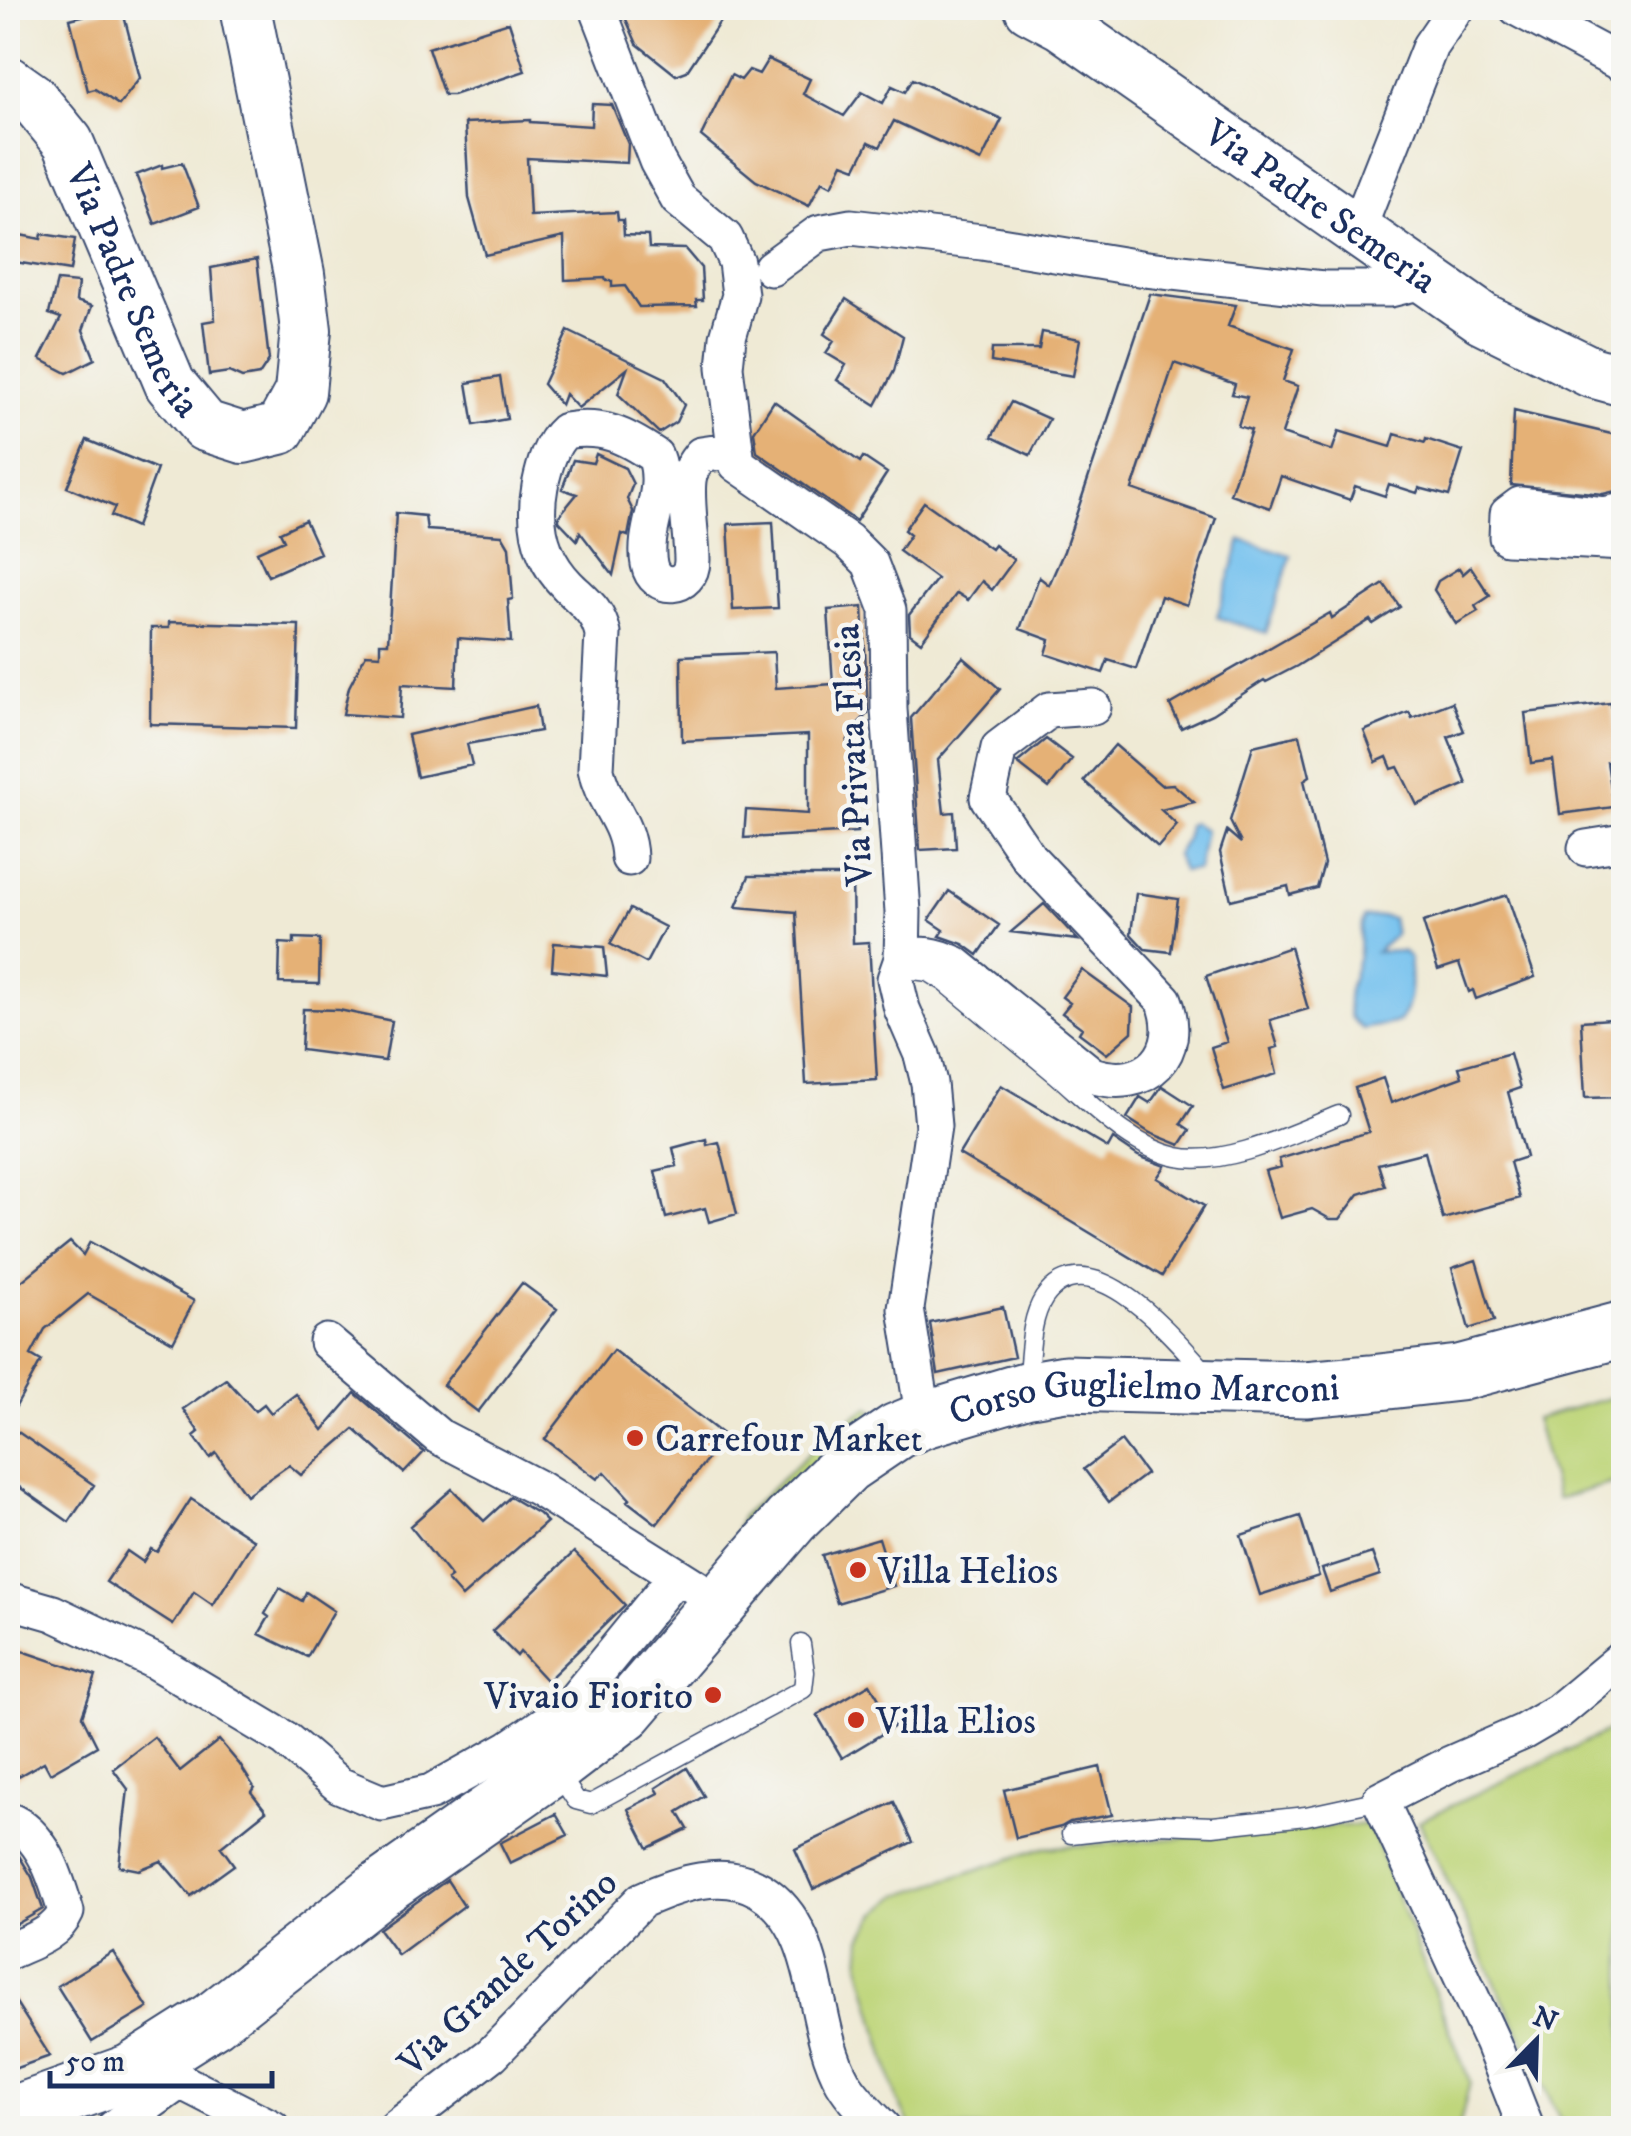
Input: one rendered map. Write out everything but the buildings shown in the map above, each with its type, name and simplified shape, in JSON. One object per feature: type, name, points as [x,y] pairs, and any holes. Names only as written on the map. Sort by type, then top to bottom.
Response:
[{"type":"main road","name":"Via Padre Semeria","points":[[8,82],[32,98],[68,142],[170,384],[205,426],[243,438],[280,429],[300,392],[306,330],[299,274],[245,8]]},
{"type":"main road","name":"Via Padre Semeria","points":[[1030,8],[1062,25],[1482,318],[1548,353],[1624,381]]},
{"type":"main road","name":"Corso Guglielmo Marconi","points":[[8,2116],[131,2072],[170,2067],[212,2020],[376,1892],[626,1712],[698,1588],[790,1520],[847,1465],[897,1432],[1025,1390],[1065,1383],[1305,1388],[1459,1373],[1624,1329]]},
{"type":"street","points":[[1357,231],[1430,46],[1456,8]]},
{"type":"street","points":[[1517,8],[1624,65]]},
{"type":"street","points":[[598,9],[657,161],[678,199],[725,238],[736,262],[740,295],[728,337],[726,366],[734,450],[701,454],[689,476],[692,566],[683,581],[666,584],[655,578],[648,563],[659,484],[655,456],[635,442],[600,428],[565,430],[553,445],[542,475],[536,506],[539,538],[548,561],[599,616],[603,634],[596,769],[623,824],[629,858]]},
{"type":"street","points":[[772,268],[819,233],[851,227],[1322,290],[1390,289],[1427,280]]},
{"type":"street","name":"Via Privata Flesia","points":[[734,450],[738,464],[848,540],[870,562],[888,610],[890,710],[899,820],[902,1010],[922,1055],[933,1126],[906,1309],[924,1420]]},
{"type":"street","points":[[1624,511],[1604,515],[1520,505],[1508,514],[1507,537],[1624,542]]},
{"type":"street","points":[[899,969],[918,954],[955,964],[1092,1075],[1126,1081],[1143,1075],[1156,1064],[1171,1033],[1164,1000],[1030,858],[988,798],[999,748],[1049,710],[1094,707]]},
{"type":"street","points":[[1586,848],[1624,842]]},
{"type":"street","points":[[8,1600],[52,1613],[156,1662],[285,1739],[340,1785],[382,1803],[431,1792],[510,1748],[568,1708],[698,1588],[538,1488],[438,1436],[327,1342]]},
{"type":"street","points":[[1526,2128],[1493,2044],[1380,1800],[1523,1732],[1560,1710],[1624,1657]]},
{"type":"street","points":[[8,1820],[23,1827],[46,1854],[66,1912],[61,1924],[50,1932],[8,1952]]},
{"type":"street","name":"Via Grande Torino","points":[[396,2128],[492,2054],[642,1900],[674,1886],[722,1878],[750,1884],[774,1898],[792,1920],[843,2082],[884,2128]]},
{"type":"street","points":[[114,2128],[170,2067],[272,2128]]},
{"type":"lane","points":[[899,969],[930,972],[945,982],[1126,1133],[1178,1157],[1208,1158],[1237,1151],[1284,1138],[1339,1115]]},
{"type":"lane","points":[[1025,1390],[1035,1320],[1045,1298],[1059,1284],[1076,1278],[1118,1287],[1219,1388]]},
{"type":"lane","points":[[554,1767],[576,1800],[583,1805],[591,1804],[803,1690],[801,1644]]},
{"type":"lane","points":[[1071,1834],[1160,1824],[1214,1826],[1306,1816],[1380,1800]]},
{"type":"green space","points":[[1623,1394],[1623,1480],[1557,1499],[1535,1419]]},
{"type":"green space","points":[[869,1407],[876,1414],[744,1534],[737,1529],[742,1516],[835,1429]]},
{"type":"green space","points":[[1623,1724],[1623,2115],[1594,2128],[1564,2128],[1419,1821]]},
{"type":"green space","points":[[1369,1824],[1470,2082],[1459,2128],[912,2128],[897,2100],[860,1964],[862,1938],[876,1914],[899,1895],[1043,1848]]},
{"type":"water","points":[[1241,540],[1291,556],[1266,633],[1217,617]]},
{"type":"water","points":[[1193,823],[1205,830],[1198,870],[1182,871],[1176,855],[1186,839],[1188,825]]},
{"type":"water","points":[[1364,918],[1392,918],[1395,935],[1376,952],[1402,951],[1409,957],[1409,999],[1399,1022],[1362,1029],[1350,1017],[1350,988]]},
{"type":"place","name":"Carrefour Market","points":[[635,1438]]},
{"type":"place","name":"Villa Helios","points":[[858,1570]]},
{"type":"place","name":"Vivaio Fiorito","points":[[713,1695]]},
{"type":"place","name":"Villa Elios","points":[[856,1720]]}]
